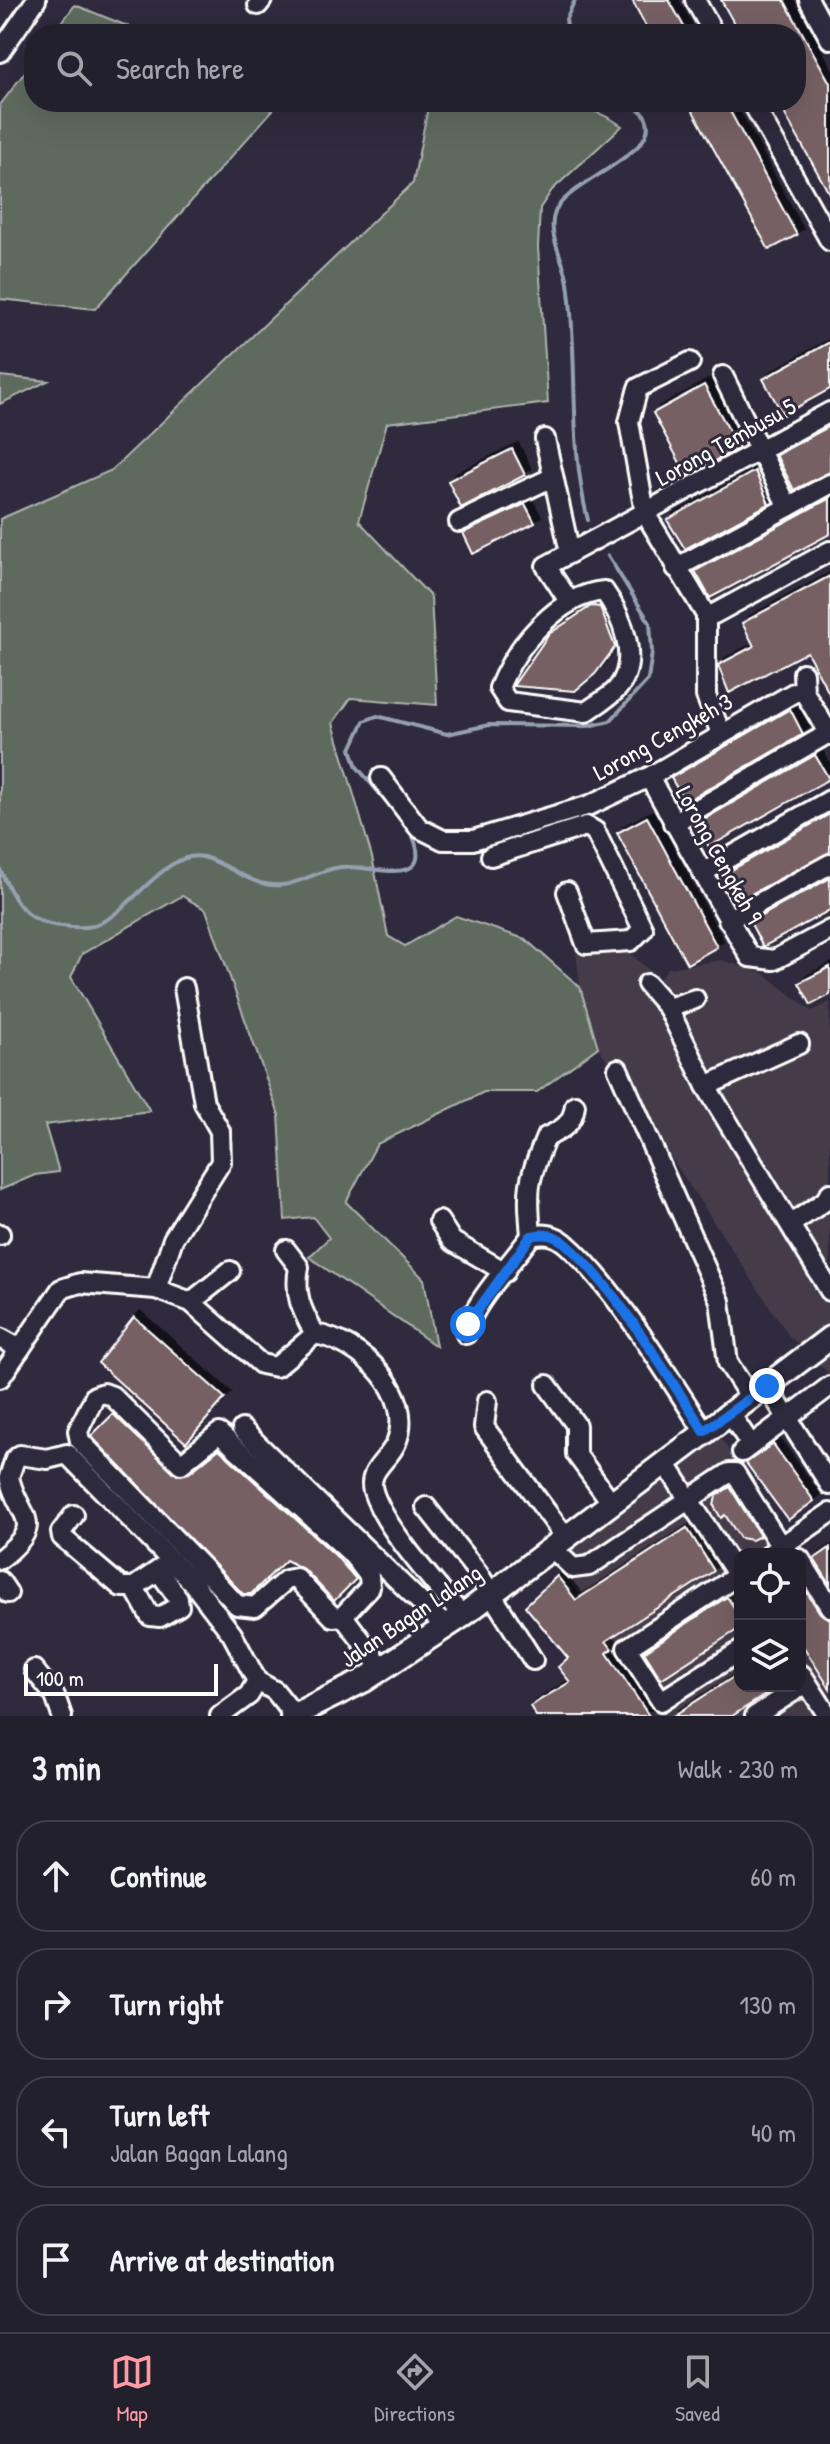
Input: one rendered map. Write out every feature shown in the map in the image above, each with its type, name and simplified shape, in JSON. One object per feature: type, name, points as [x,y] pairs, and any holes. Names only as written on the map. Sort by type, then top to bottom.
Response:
[{"type":"main road","name":"Jalan Bagan Lalang","points":[[293,1716],[318,1710],[454,1622],[830,1338]]},
{"type":"street","points":[[0,52],[36,0]]},
{"type":"street","points":[[695,0],[708,24]]},
{"type":"street","points":[[809,0],[830,39]]},
{"type":"street","points":[[758,112],[830,241]]},
{"type":"street","points":[[690,362],[638,388],[629,422],[645,513],[706,615],[706,696],[721,733]]},
{"type":"street","points":[[723,376],[788,507]]},
{"type":"street","name":"Lorong Tembusu 5","points":[[569,601],[546,566],[830,412]]},
{"type":"street","points":[[545,439],[570,553]]},
{"type":"street","points":[[459,522],[553,477]]},
{"type":"street","points":[[676,568],[830,484]]},
{"type":"street","points":[[706,615],[714,614],[830,551]]},
{"type":"street","points":[[604,591],[619,612],[627,636],[626,664],[618,688],[586,712],[508,702],[499,688],[505,672],[538,631],[569,601],[588,592],[604,591]]},
{"type":"street","points":[[673,823],[830,734],[804,692],[803,673]]},
{"type":"street","name":"Lorong Cengkeh 3","points":[[381,778],[419,828],[443,840],[473,840],[590,805],[649,777],[795,692],[804,692]]},
{"type":"street","name":"Lorong Cengkeh 9","points":[[649,777],[750,957],[774,960],[830,930]]},
{"type":"street","points":[[702,873],[830,800]]},
{"type":"street","points":[[540,820],[546,839]]},
{"type":"street","points":[[491,856],[586,826],[595,831],[643,929],[631,941],[586,944],[567,892]]},
{"type":"street","points":[[728,920],[830,864]]},
{"type":"street","points":[[647,984],[668,1008],[706,1086],[830,1291]]},
{"type":"street","points":[[156,1289],[173,1239],[221,1162],[220,1131],[204,1103],[184,988]]},
{"type":"street","points":[[668,1008],[695,999]]},
{"type":"street","points":[[706,1086],[799,1044]]},
{"type":"street","points":[[618,1069],[720,1301],[728,1363],[788,1419],[830,1485]]},
{"type":"street","points":[[531,1236],[526,1198],[530,1176],[546,1137],[562,1130],[573,1118],[575,1105]]},
{"type":"street","points":[[791,1224],[825,1201],[830,1193]]},
{"type":"street","points":[[439,1221],[452,1241],[505,1272]]},
{"type":"street","points":[[466,1334],[472,1316],[531,1236],[544,1233],[563,1241],[593,1274],[646,1343],[704,1431]]},
{"type":"street","points":[[286,1250],[299,1267],[296,1285],[299,1306],[315,1334]]},
{"type":"street","points":[[191,1302],[230,1271]]},
{"type":"street","points":[[0,1378],[61,1289],[69,1285],[156,1289],[191,1302],[261,1364],[276,1367],[315,1334],[333,1337],[361,1354],[398,1402],[400,1423],[395,1445],[376,1468],[372,1488],[381,1509],[454,1622]]},
{"type":"street","points":[[0,1338],[20,1349]]},
{"type":"street","points":[[547,1385],[576,1425],[576,1454],[611,1502]]},
{"type":"street","points":[[729,1412],[747,1449],[830,1386]]},
{"type":"street","points":[[104,1393],[112,1396],[181,1464],[219,1433],[268,1476],[351,1553],[369,1576],[370,1587],[343,1616],[333,1617],[296,1578],[286,1580],[255,1607],[237,1605],[198,1575],[80,1441],[78,1431],[95,1396],[104,1393]]},
{"type":"street","points":[[487,1401],[484,1427],[573,1568],[589,1566],[729,1473],[735,1473],[783,1548]]},
{"type":"street","points":[[242,1429],[454,1622]]},
{"type":"street","points":[[0,1559],[22,1541],[27,1524],[26,1512],[9,1477],[15,1459],[20,1455],[47,1459],[61,1454],[72,1458],[166,1566],[179,1606],[160,1617],[150,1616],[134,1587]]},
{"type":"street","points":[[664,1461],[734,1568]]},
{"type":"street","points":[[426,1507],[493,1594],[533,1660]]},
{"type":"street","points":[[785,1548],[830,1513]]},
{"type":"street","points":[[74,1515],[61,1532],[65,1541],[121,1587],[134,1587],[166,1566],[198,1575],[257,1681],[275,1691],[293,1716]]},
{"type":"street","points":[[806,1569],[830,1607]]},
{"type":"street","points":[[734,1579],[627,1648],[661,1701],[734,1655]]},
{"type":"street","points":[[343,1616],[383,1669]]},
{"type":"street","points":[[34,1670],[55,1696],[62,1716]]},
{"type":"street","points":[[220,1716],[249,1695],[257,1681]]},
{"type":"street","points":[[806,1683],[828,1716]]},
{"type":"street","points":[[755,1716],[785,1692]]},
{"type":"shaded area","points":[[576,952],[629,952],[659,979],[668,968],[721,960],[765,974],[812,1011],[830,1002],[830,1375],[789,1336],[598,1047],[580,987]]},
{"type":"shaded area","points":[[718,1433],[790,1548],[734,1548],[734,1692],[806,1692],[806,1574],[830,1612],[830,1716],[659,1716],[553,1556]]},
{"type":"green space","points":[[75,5],[122,24],[61,24]]},
{"type":"green space","points":[[24,73],[24,112],[271,112],[95,309],[0,299],[0,105]]},
{"type":"green space","points":[[427,112],[595,112],[622,126],[552,190],[540,208],[538,247],[548,403],[387,423],[359,521],[431,597],[437,705],[351,698],[333,723],[372,857],[388,936],[405,946],[456,916],[525,939],[580,987],[598,1047],[537,1092],[484,1092],[377,1144],[346,1202],[424,1279],[436,1346],[309,1257],[329,1238],[313,1217],[285,1220],[279,1115],[206,910],[182,896],[82,954],[71,977],[150,1111],[45,1125],[59,1172],[35,1175],[0,1190],[0,519],[112,470],[413,183]]},
{"type":"green space","points":[[0,376],[48,381],[0,404]]},
{"type":"building","points":[[632,0],[669,0],[682,24],[645,24]]},
{"type":"building","points":[[721,0],[784,0],[797,24],[734,24]]},
{"type":"building","points":[[806,40],[830,83],[830,195],[784,112],[806,112]]},
{"type":"building","points":[[693,112],[730,112],[797,235],[769,250]]},
{"type":"building","points":[[830,342],[830,389],[783,415],[763,379]]},
{"type":"building","points":[[704,385],[739,448],[687,476],[653,413]]},
{"type":"building","points":[[830,426],[830,472],[794,490],[776,455]]},
{"type":"building","points":[[512,449],[525,475],[461,508],[448,481]]},
{"type":"building","points":[[755,471],[769,504],[685,549],[667,520]]},
{"type":"building","points":[[830,498],[830,534],[710,598],[695,571]]},
{"type":"building","points":[[525,504],[535,523],[473,554],[463,533]]},
{"type":"building","points":[[830,576],[830,695],[807,652],[729,693],[718,665],[754,646],[742,623]]},
{"type":"building","points":[[591,606],[600,607],[615,647],[595,674],[575,691],[513,686],[549,634]]},
{"type":"building","points":[[790,709],[803,734],[685,802],[671,778]]},
{"type":"building","points":[[815,755],[829,779],[709,847],[696,824]]},
{"type":"building","points":[[830,814],[830,852],[738,901],[723,875]]},
{"type":"building","points":[[647,817],[717,947],[687,964],[617,833]]},
{"type":"building","points":[[830,878],[830,910],[763,947],[750,922]]},
{"type":"building","points":[[830,967],[830,995],[811,1005],[799,983]]},
{"type":"building","points":[[134,1317],[225,1398],[186,1443],[98,1363]]},
{"type":"building","points":[[113,1414],[177,1475],[189,1473],[219,1449],[335,1555],[356,1579],[334,1601],[305,1570],[286,1560],[251,1594],[243,1594],[91,1436]]},
{"type":"building","points":[[773,1444],[814,1501],[788,1520],[746,1463]]},
{"type":"building","points":[[730,1487],[760,1536],[752,1540],[740,1538],[725,1515],[721,1518],[714,1506],[716,1496]]},
{"type":"building","points":[[687,1528],[714,1571],[606,1641],[612,1649],[607,1653],[649,1716],[536,1716],[530,1706],[570,1682],[558,1667],[568,1658],[525,1606],[557,1576],[576,1600]]},
{"type":"building","points":[[830,1548],[830,1584],[814,1559]]},
{"type":"building","points":[[806,1591],[820,1613],[830,1619],[830,1689],[806,1651]]},
{"type":"building","points":[[727,1597],[734,1607],[734,1632],[661,1679],[644,1652]]},
{"type":"building","points":[[734,1677],[734,1692],[770,1692],[732,1716],[673,1716]]},
{"type":"waterway","points":[[567,24],[575,0]]},
{"type":"waterway","points":[[588,520],[578,462],[568,283],[554,238],[553,220],[563,200],[632,152],[644,139],[648,126],[642,112]]},
{"type":"waterway","points":[[401,819],[357,767],[351,749],[364,721],[377,716],[447,734],[489,725],[588,726],[610,721],[648,680],[652,652],[650,623],[608,556]]},
{"type":"waterway","points":[[0,869],[10,891],[30,915],[49,924],[85,927],[111,917],[163,871],[190,857],[213,860],[260,883],[282,885],[341,867],[408,869],[416,862],[417,851],[411,832]]},
{"type":"route","points":[[468,1324],[531,1236],[544,1233],[563,1241],[593,1274],[646,1343],[704,1431],[767,1386]]}]
